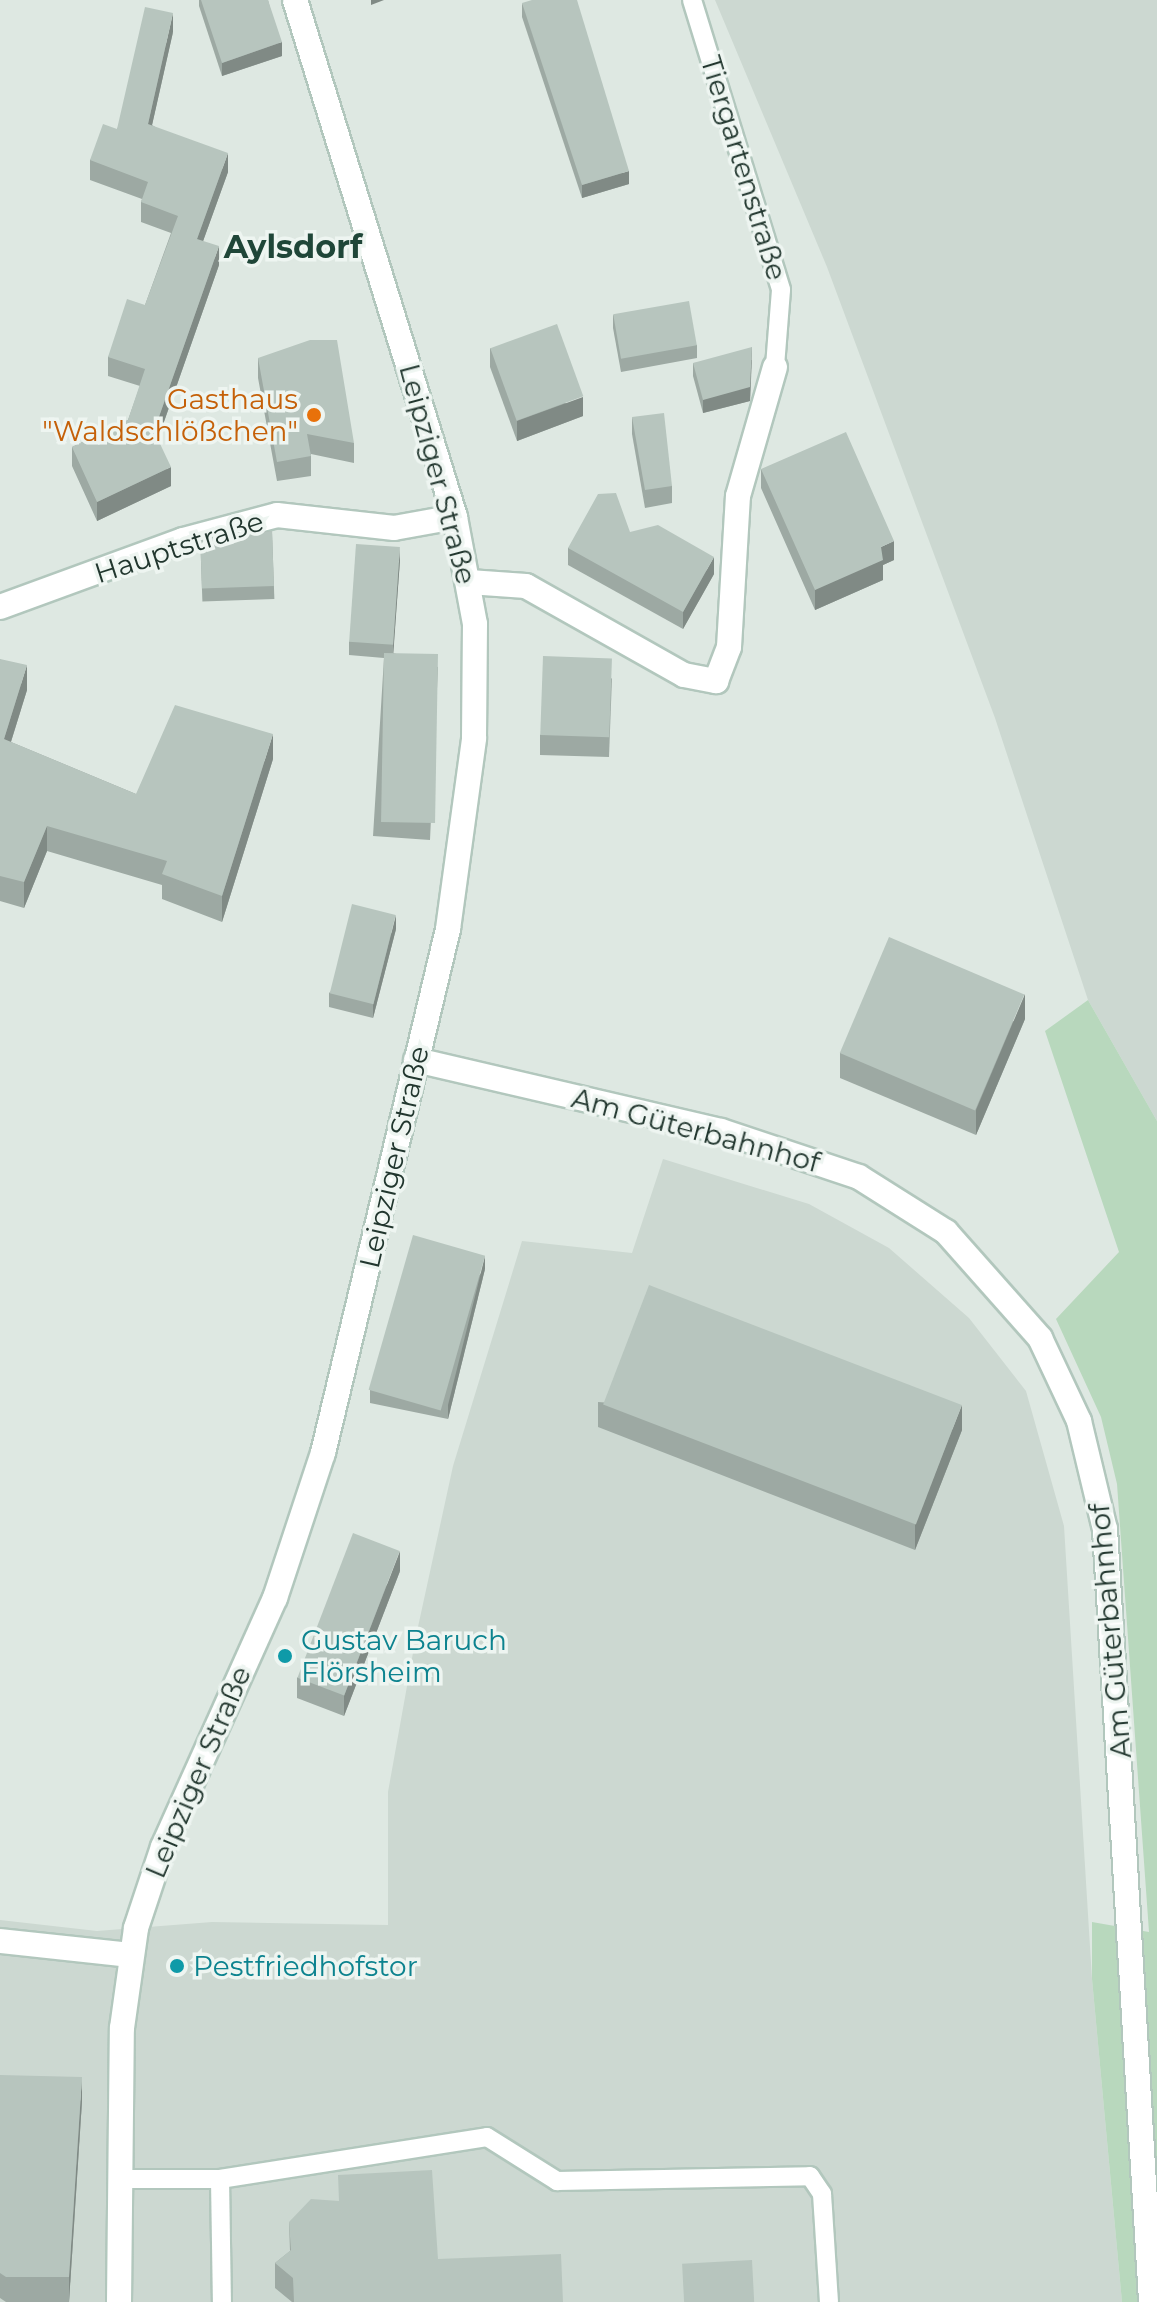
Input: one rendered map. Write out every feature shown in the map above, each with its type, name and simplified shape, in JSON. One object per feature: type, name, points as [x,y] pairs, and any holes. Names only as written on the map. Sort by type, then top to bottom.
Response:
[{"type":"street","name":"Leipziger Straße","points":[[119,2302],[119,2179],[130,1955],[163,1847],[275,1598],[309,1500],[416,1060],[466,831],[477,663],[469,582],[455,517],[295,0]]},
{"type":"street","name":"Tiergartenstraße","points":[[469,582],[526,586],[684,675],[716,681],[729,647],[738,496],[775,367]]},
{"type":"street","name":"Hauptstraße","points":[[0,607],[183,540],[277,515],[394,528],[455,517]]},
{"type":"street","name":"Am Güterbahnhof","points":[[416,1060],[721,1131],[859,1177],[946,1232],[1040,1338],[1079,1421],[1105,1529],[1151,2302]]},
{"type":"street","points":[[0,1941],[130,1955]]},
{"type":"lane","name":"Tiergartenstraße","points":[[692,0],[781,290],[775,367]]},
{"type":"lane","points":[[119,2179],[220,2179],[487,2137],[511,2145],[557,2181],[810,2176],[822,2194],[829,2302]]},
{"type":"lane","points":[[220,2179],[222,2302]]},
{"type":"shaded area","points":[[715,0],[1157,0],[1157,1121],[1088,1000],[995,718],[827,267]]},
{"type":"shaded area","points":[[663,1159],[809,1204],[889,1248],[969,1318],[1026,1391],[1064,1526],[1092,1979],[1122,2302],[0,2302],[0,1920],[97,1931],[212,1922],[388,1925],[388,1792],[416,1636],[453,1466],[522,1241],[632,1253]]},
{"type":"green space","points":[[1088,1000],[1157,1121],[1157,2302],[1122,2302],[1092,1979],[1092,1922],[1149,1932],[1117,1484],[1101,1417],[1056,1319],[1119,1252],[1045,1031]]},
{"type":"building","points":[[201,0],[268,0],[282,42],[222,63]]},
{"type":"building","points":[[532,0],[577,0],[629,171],[582,185],[522,3]]},
{"type":"building","points":[[145,7],[173,13],[148,124],[228,153],[197,239],[219,246],[154,431],[171,467],[97,502],[72,447],[128,420],[145,369],[108,357],[127,299],[145,305],[178,216],[141,202],[148,182],[90,160],[103,124],[117,129]]},
{"type":"building","points":[[689,301],[697,345],[621,359],[613,314]]},
{"type":"building","points":[[557,324],[583,396],[517,421],[490,348]]},
{"type":"building","points":[[310,340],[337,340],[354,443],[307,434],[311,456],[277,462],[258,358]]},
{"type":"building","points":[[752,347],[750,387],[703,400],[693,363]]},
{"type":"building","points":[[664,413],[672,486],[645,490],[632,417]]},
{"type":"building","points":[[846,432],[894,541],[881,547],[883,560],[815,590],[761,469]]},
{"type":"building","points":[[616,493],[630,532],[658,525],[714,557],[683,612],[568,548],[598,494]]},
{"type":"building","points":[[272,531],[274,586],[202,588],[200,534]]},
{"type":"building","points":[[356,544],[400,547],[393,645],[349,642]]},
{"type":"building","points":[[384,653],[438,654],[435,823],[381,822]]},
{"type":"building","points":[[543,656],[612,658],[609,737],[540,735]]},
{"type":"building","points":[[0,659],[27,665],[4,739],[136,794],[175,705],[273,734],[222,896],[162,874],[167,861],[47,826],[24,882],[0,876]]},
{"type":"building","points":[[352,904],[396,915],[373,1004],[330,993]]},
{"type":"building","points":[[889,937],[1024,994],[975,1110],[840,1053]]},
{"type":"building","points":[[413,1235],[485,1256],[441,1410],[369,1390]]},
{"type":"building","points":[[649,1285],[962,1405],[916,1525],[603,1404]]},
{"type":"building","points":[[353,1533],[400,1551],[344,1696],[297,1678]]},
{"type":"building","points":[[0,2075],[82,2077],[69,2277],[6,2277],[0,2273]]},
{"type":"building","points":[[432,2170],[438,2259],[561,2254],[563,2302],[294,2302],[293,2278],[275,2263],[291,2250],[289,2222],[311,2199],[339,2201],[338,2175]]},
{"type":"building","points":[[752,2260],[754,2302],[684,2302],[682,2264]]},
{"type":"place","name":"Gasthaus \"Waldschlößchen\"","points":[[314,415]]},
{"type":"place","name":"Gustav Baruch Flörsheim","points":[[285,1656]]},
{"type":"place","name":"Pestfriedhofstor","points":[[177,1966]]},
{"type":"district","name":"Aylsdorf","points":[[293,247]]}]
